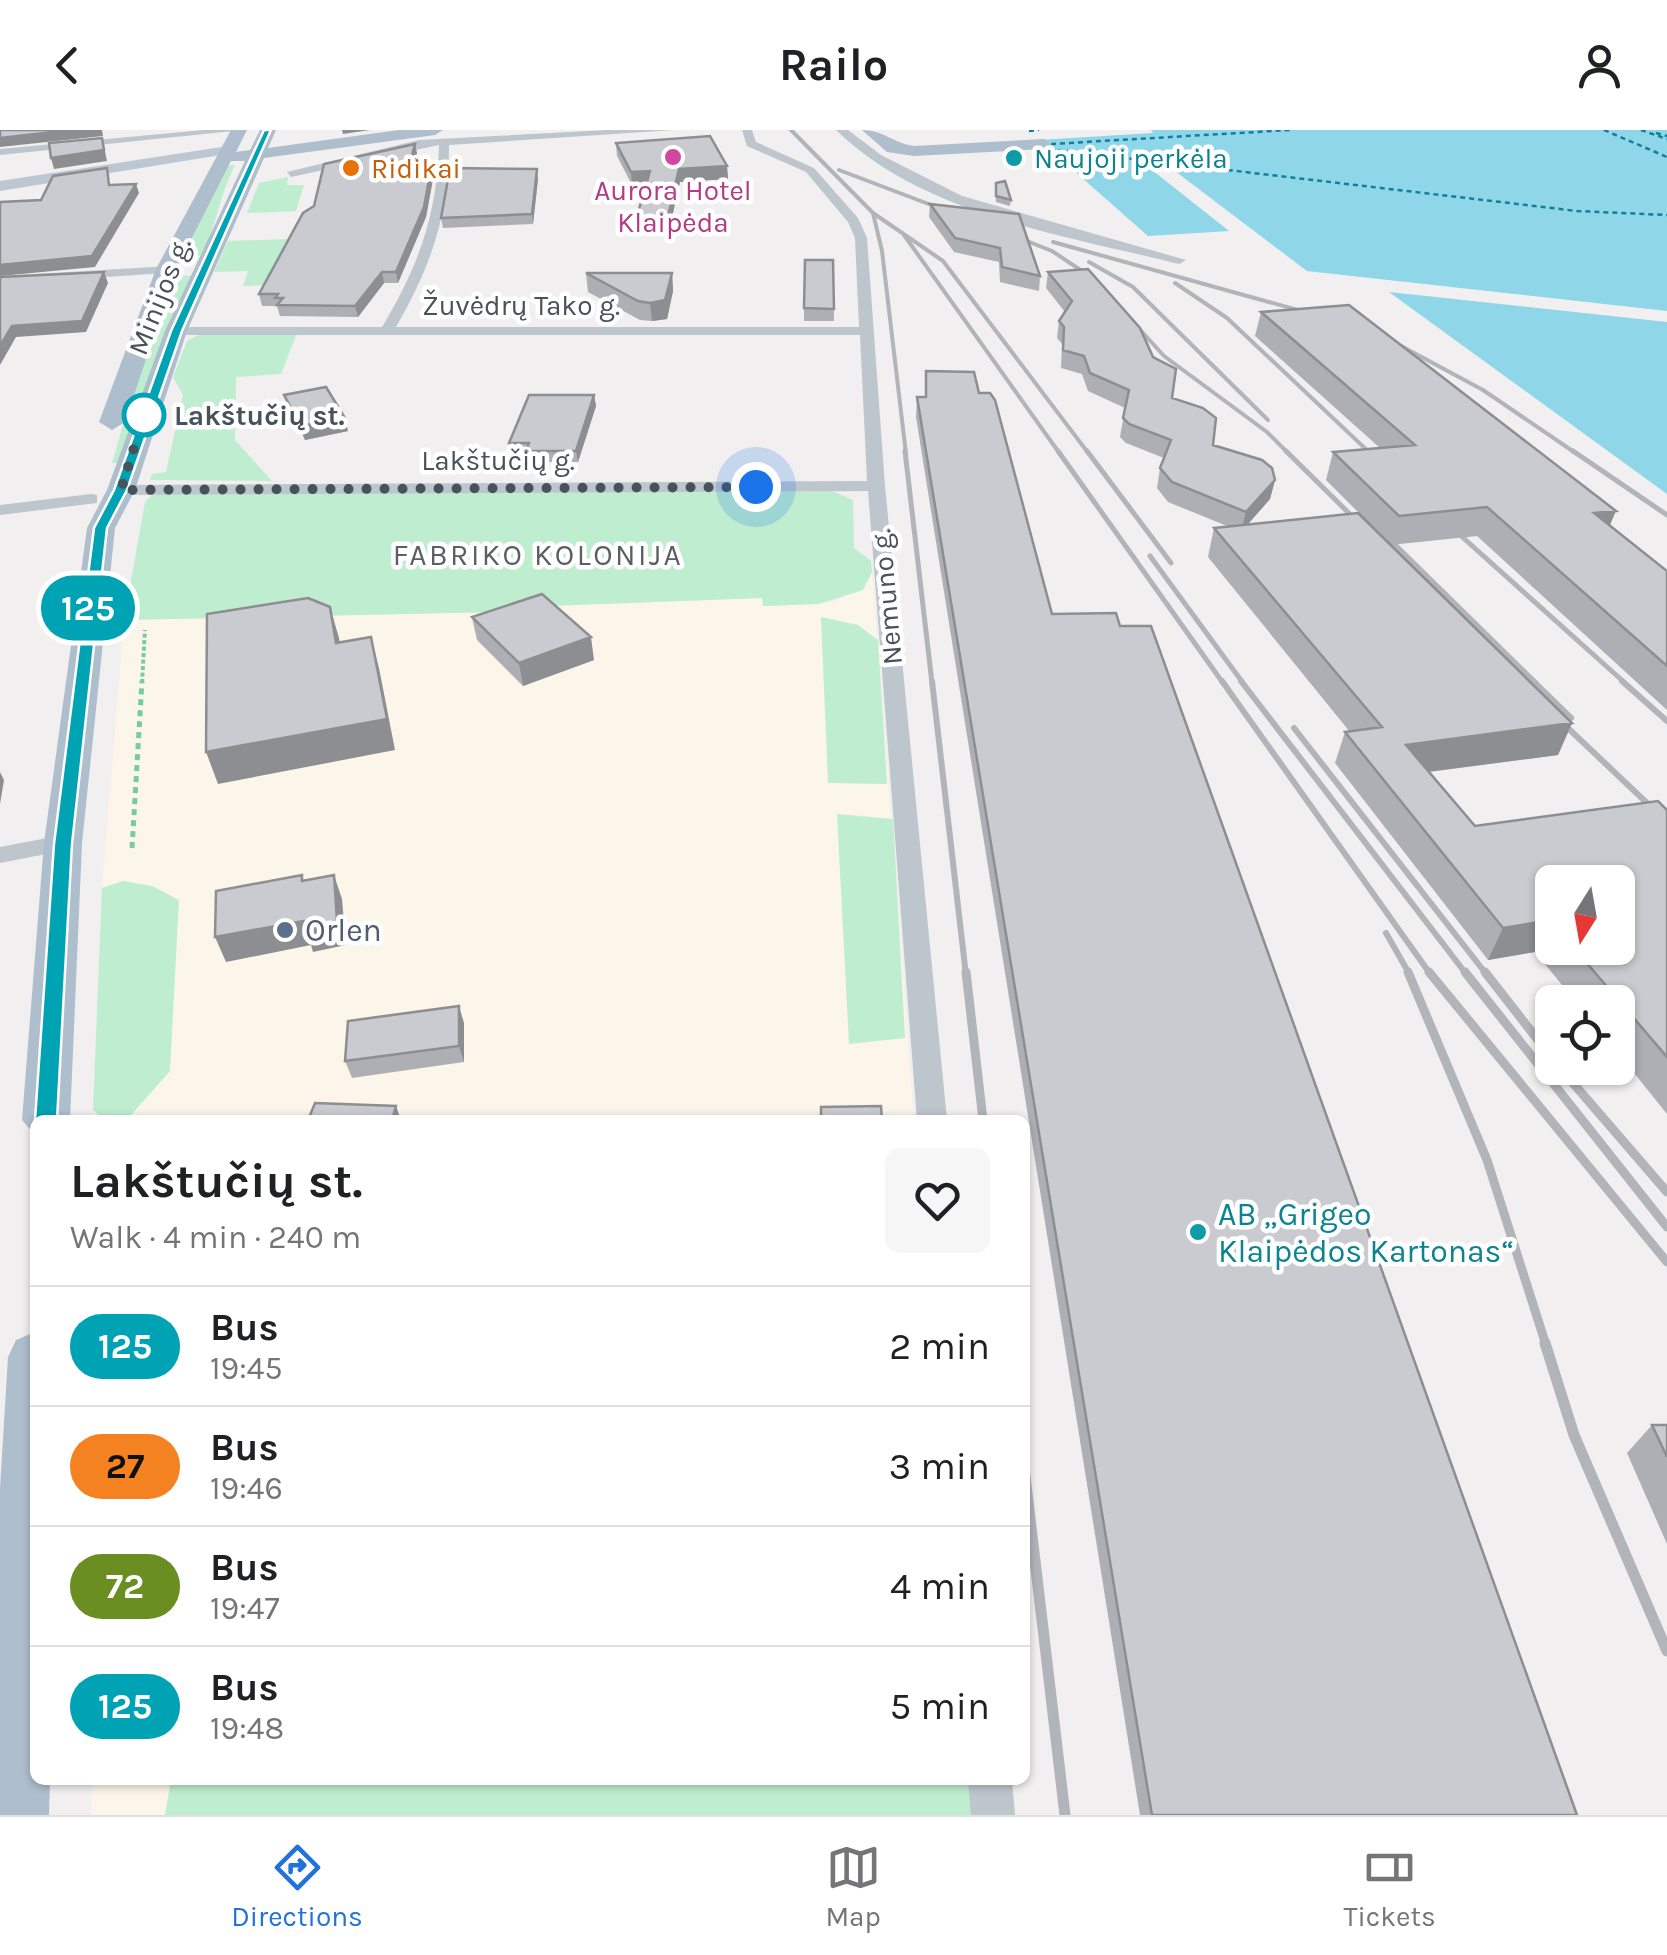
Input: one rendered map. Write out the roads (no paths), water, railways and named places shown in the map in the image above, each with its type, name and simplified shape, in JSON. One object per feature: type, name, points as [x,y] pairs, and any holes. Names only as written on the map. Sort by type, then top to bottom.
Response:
[{"type":"main road","points":[[0,189],[229,146],[383,130]]},
{"type":"main road","points":[[870,130],[902,150],[1044,144]]},
{"type":"main road","points":[[935,130],[1029,131]]},
{"type":"main road","points":[[961,132],[977,148]]},
{"type":"main road","points":[[262,143],[440,136]]},
{"type":"main road","name":"Minijos g.","points":[[96,514],[121,490],[176,331],[262,143]]},
{"type":"main road","name":"Minijos g.","points":[[107,439],[166,269],[229,146]]},
{"type":"main road","points":[[166,269],[205,267]]},
{"type":"main road","name":"Minijos g.","points":[[46,1115],[63,844],[97,470]]},
{"type":"main road","points":[[15,1815],[30,1472]]},
{"type":"street","points":[[8,168],[42,130]]},
{"type":"street","points":[[291,174],[440,136],[669,130]]},
{"type":"street","name":"Nemuno g.","points":[[747,130],[752,144],[810,170],[854,220],[861,238],[876,486],[932,1115]]},
{"type":"street","points":[[840,130],[874,157],[947,194],[1012,216],[1179,260]]},
{"type":"street","points":[[0,152],[172,132],[229,146]]},
{"type":"street","points":[[387,330],[423,270],[442,215],[440,136]]},
{"type":"street","points":[[0,280],[166,269]]},
{"type":"street","name":"Žuvėdrų Tako g.","points":[[176,331],[866,332]]},
{"type":"street","name":"Lakštučių g.","points":[[121,490],[876,486]]},
{"type":"street","points":[[0,510],[96,514]]},
{"type":"street","points":[[0,855],[63,844]]},
{"type":"street","points":[[990,1785],[993,1815]]},
{"type":"water","points":[[1151,130],[1667,130],[1667,311],[1307,271],[1171,168],[1152,170],[1229,231],[1148,236],[1039,140],[1153,133]]},
{"type":"water","points":[[1389,292],[1667,322],[1667,494]]},
{"type":"railway","points":[[791,130],[873,213]]},
{"type":"railway","points":[[839,170],[955,214]]},
{"type":"railway","points":[[873,213],[943,261],[1089,454]]},
{"type":"railway","points":[[873,213],[882,251],[906,454]]},
{"type":"railway","points":[[1002,231],[1052,251],[1094,279],[1164,356],[1267,432],[1286,451]]},
{"type":"railway","points":[[904,235],[1060,454]]},
{"type":"railway","points":[[1053,242],[1323,317]]},
{"type":"railway","points":[[1089,262],[1133,287],[1268,420]]},
{"type":"railway","points":[[1175,283],[1227,318],[1371,454]]},
{"type":"railway","points":[[1375,332],[1483,390],[1577,454]]},
{"type":"railway","points":[[905,451],[932,683]]},
{"type":"railway","points":[[1058,451],[1223,683]]},
{"type":"railway","points":[[1087,451],[1171,563]]},
{"type":"railway","points":[[1286,451],[1369,533]]},
{"type":"railway","points":[[1286,451],[1289,454]]},
{"type":"railway","points":[[1368,451],[1385,467]]},
{"type":"railway","points":[[1573,451],[1667,515]]},
{"type":"railway","points":[[1440,517],[1625,683]]},
{"type":"railway","points":[[1375,525],[1536,683]]},
{"type":"railway","points":[[1150,556],[1243,683]]},
{"type":"railway","points":[[932,681],[966,975]]},
{"type":"railway","points":[[1222,681],[1431,975]]},
{"type":"railway","points":[[1241,681],[1467,975]]},
{"type":"railway","points":[[1533,681],[1571,718]]},
{"type":"railway","points":[[1622,681],[1667,721]]},
{"type":"railway","points":[[1551,712],[1667,822]]},
{"type":"railway","points":[[1294,728],[1487,975]]},
{"type":"railway","points":[[1386,933],[1410,975]]},
{"type":"railway","points":[[966,972],[982,1115]]},
{"type":"railway","points":[[1408,972],[1487,1160],[1546,1345]]},
{"type":"railway","points":[[1429,972],[1667,1262]]},
{"type":"railway","points":[[1465,972],[1667,1227]]},
{"type":"railway","points":[[1485,972],[1535,1036]]},
{"type":"railway","points":[[1575,1085],[1667,1192]]},
{"type":"railway","points":[[1545,1343],[1574,1435],[1667,1651]]},
{"type":"railway","points":[[1030,1518],[1065,1815]]},
{"type":"place","name":"Aurora Hotel Klaipėda","points":[[673,157]]},
{"type":"place","name":"Naujoji perkėla","points":[[1014,158]]},
{"type":"place","name":"Ridikai","points":[[351,168]]},
{"type":"place","name":"Lakštučių st.","points":[[144,415]]},
{"type":"place","name":"Orlen","points":[[285,930]]},
{"type":"place","name":"AB „Grigeo Klaipėdos Kartonas“","points":[[1198,1232]]},
{"type":"district","name":"FABRIKO KOLONIJA","points":[[538,555]]}]
